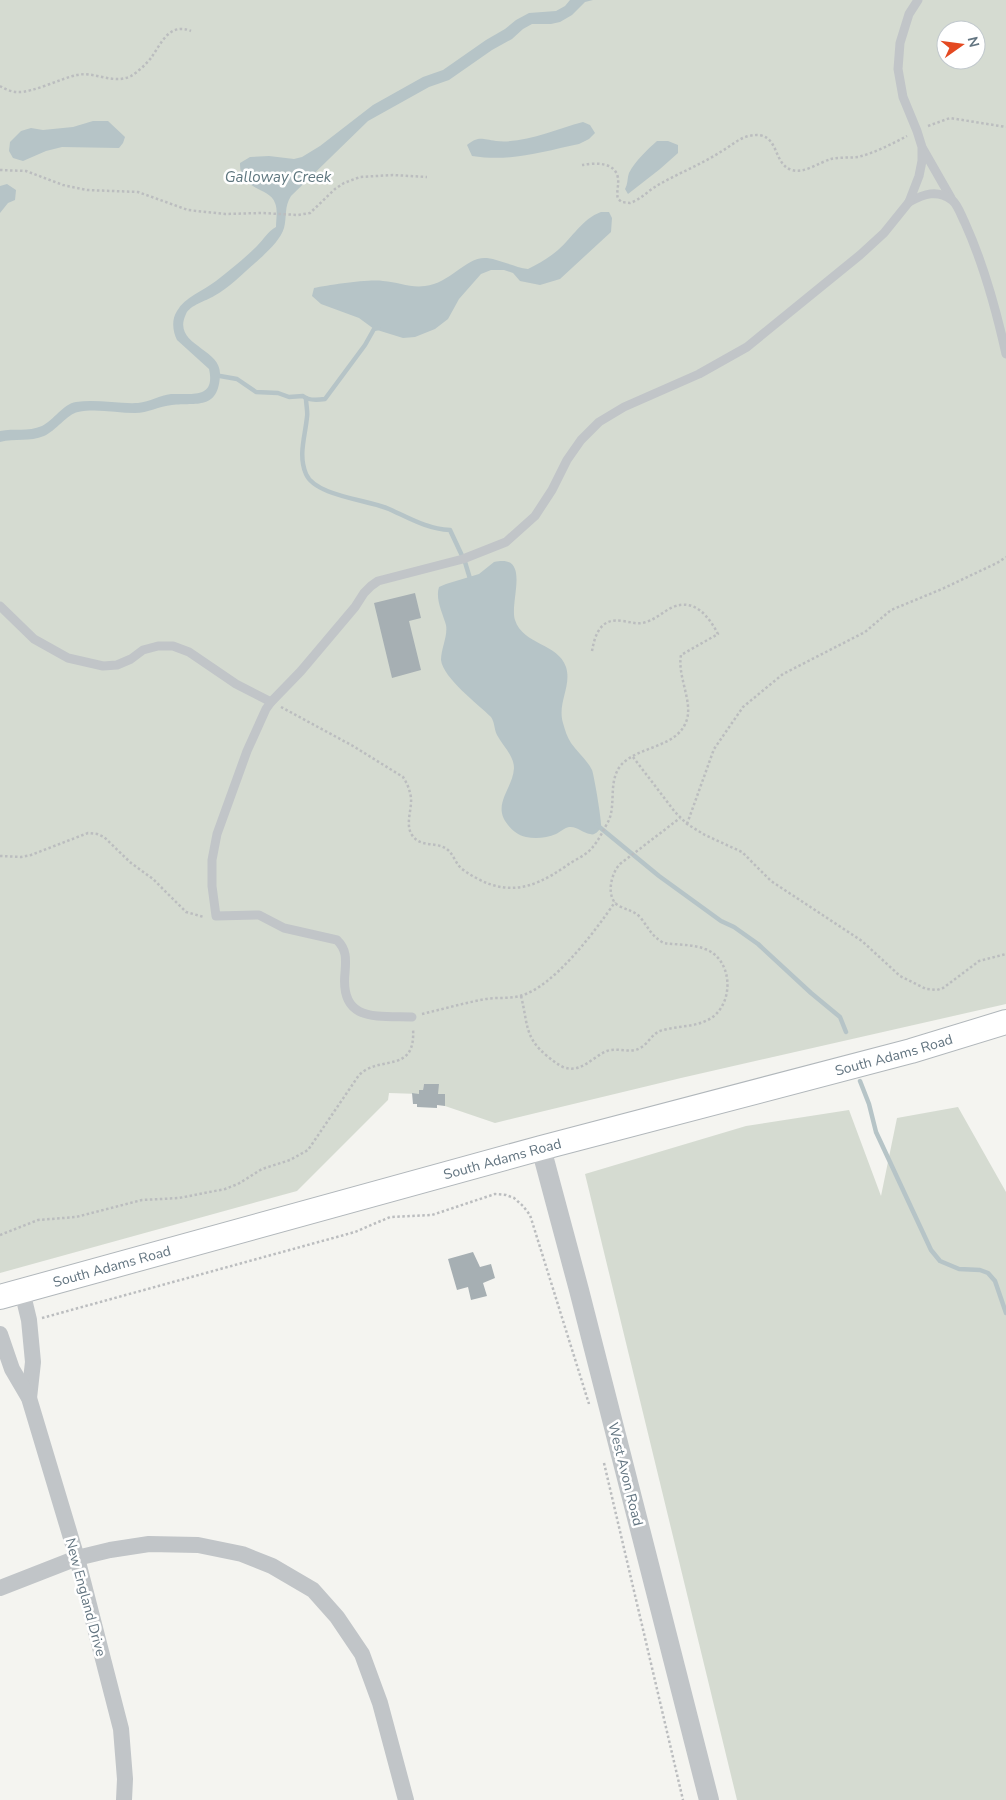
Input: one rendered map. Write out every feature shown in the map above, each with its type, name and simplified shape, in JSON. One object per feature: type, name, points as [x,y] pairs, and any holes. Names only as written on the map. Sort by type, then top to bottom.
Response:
[{"type":"main road","name":"South Adams Road","points":[[11,1294],[541,1148],[911,1050],[1006,1022]]},
{"type":"street","name":"West Avon Road","points":[[541,1148],[589,1327],[709,1800]]},
{"type":"street","name":"New England Drive","points":[[11,1294],[29,1322],[33,1362],[30,1398]]},
{"type":"street","name":"New England Drive","points":[[0,1334],[12,1369],[30,1398],[77,1558],[121,1729],[125,1780],[124,1800]]},
{"type":"street","points":[[0,1588],[77,1558],[110,1550],[149,1544],[198,1545],[242,1554],[272,1566],[313,1590],[337,1617],[362,1654],[380,1703],[406,1800]]},
{"type":"lane","points":[[918,0],[909,14],[900,43],[898,69],[903,97],[922,147],[959,210],[972,238],[993,297],[1006,354]]},
{"type":"lane","points":[[412,1017],[365,1014],[352,1007],[344,992],[345,950],[337,940],[284,928],[259,915],[216,916],[212,886],[212,860],[217,834],[247,751],[271,702],[301,670],[371,586],[378,581],[463,559],[506,542],[536,516],[567,460],[581,440],[598,422],[624,407],[699,374],[748,348],[860,256],[884,233],[909,202],[919,176],[922,147]]},
{"type":"lane","points":[[909,202],[923,195],[933,193],[953,201]]},
{"type":"lane","points":[[0,606],[34,639],[68,658],[103,666],[117,665],[131,660],[143,650],[158,646],[173,646],[189,652],[246,690],[271,702]]},
{"type":"path","points":[[0,86],[6,90],[18,92],[81,74],[120,80],[136,72],[150,59],[164,37],[177,30],[187,29],[191,31]]},
{"type":"path","points":[[582,165],[600,163],[610,168],[618,178],[618,199],[622,202],[630,203],[660,183],[711,158],[744,137],[756,135],[770,140],[784,165],[790,170],[799,171],[834,158],[864,155],[950,118],[1006,127]]},
{"type":"path","points":[[0,170],[26,171],[63,185],[87,190],[138,192],[188,210],[225,214],[273,213],[298,215],[310,213],[335,188],[360,177],[393,175],[427,177]]},
{"type":"path","points":[[687,824],[714,749],[743,708],[783,674],[865,632],[890,610],[942,589],[1006,557]]},
{"type":"path","points":[[271,702],[353,746],[403,777],[408,784],[411,797],[409,827],[412,835],[418,841],[427,845],[444,847],[450,852],[461,868],[491,885],[525,888],[541,882],[590,850],[612,812],[613,786],[621,766],[633,757],[682,730],[686,723],[688,710],[680,668],[681,655],[718,634],[707,616],[700,610],[692,606],[679,605],[645,622],[633,623],[620,620],[607,622],[597,631],[592,652]]},
{"type":"path","points":[[633,757],[680,818],[687,824],[704,835],[742,852],[770,881],[862,941],[900,976],[926,989],[937,990],[943,988],[979,961],[1006,954]]},
{"type":"path","points":[[521,996],[526,1013],[528,1032],[537,1048],[556,1064],[572,1069],[582,1067],[611,1050],[633,1051],[640,1048],[659,1031],[697,1024],[715,1015],[728,991],[727,975],[718,959],[706,949],[657,940],[638,916],[615,902],[611,886],[614,870],[624,860],[680,818]]},
{"type":"path","points":[[0,856],[26,856],[88,833],[97,834],[113,844],[130,863],[153,880],[186,912],[203,917],[216,916]]},
{"type":"path","points":[[0,1235],[38,1220],[76,1217],[142,1200],[172,1200],[226,1189],[248,1179],[262,1169],[300,1156],[314,1142],[322,1127],[358,1075],[366,1068],[399,1061],[407,1055],[412,1046],[414,1033],[412,1017],[484,999],[521,996],[540,987],[557,972],[603,919],[615,902]]},
{"type":"path","points":[[29,1322],[355,1232],[390,1217],[432,1215],[495,1194],[506,1195],[514,1198],[530,1215],[591,1409]]},
{"type":"path","points":[[602,1456],[683,1800]]},
{"type":"shaded area","points":[[0,0],[1006,0],[1006,1004],[681,1078],[495,1123],[445,1106],[445,1095],[438,1094],[438,1084],[424,1084],[423,1091],[419,1094],[389,1093],[388,1100],[297,1191],[0,1273]]},
{"type":"shaded area","points":[[958,1107],[1006,1192],[1006,1800],[737,1800],[585,1174],[746,1126],[849,1110],[881,1196],[897,1118]]},
{"type":"water","name":"Galloway Creek","points":[[570,0],[593,0],[585,2],[572,15],[560,22],[532,24],[449,80],[429,87],[368,121],[291,196],[286,208],[284,228],[272,247],[220,293],[195,306],[186,314],[183,324],[185,333],[190,340],[213,358],[218,365],[220,374],[219,386],[211,399],[197,404],[167,406],[140,413],[92,410],[78,412],[44,436],[0,442],[0,431],[32,429],[42,426],[71,403],[91,401],[138,403],[171,394],[193,394],[205,390],[209,386],[209,369],[177,340],[173,326],[175,315],[180,306],[232,268],[276,227],[277,212],[275,203],[267,194],[244,179],[240,163],[250,157],[269,156],[294,159],[302,157],[320,146],[373,105],[423,77],[443,70],[516,20],[529,13],[556,11],[565,6]]},
{"type":"water","points":[[93,121],[108,121],[125,137],[119,148],[62,147],[46,151],[23,161],[13,158],[9,151],[10,142],[21,131],[31,128],[43,130],[73,127]]},
{"type":"water","points":[[583,122],[590,125],[595,133],[589,139],[579,144],[539,153],[513,157],[486,158],[472,156],[467,145],[474,140],[480,139],[507,141],[529,138]]},
{"type":"water","points":[[657,141],[668,141],[678,145],[678,153],[628,194],[625,189],[629,173],[645,152]]},
{"type":"water","points":[[7,184],[16,190],[15,200],[8,203],[0,213],[0,186]]},
{"type":"water","points":[[601,212],[609,212],[612,218],[611,232],[560,279],[540,285],[520,281],[513,273],[504,270],[491,270],[481,274],[459,299],[448,319],[435,329],[415,337],[403,338],[374,329],[359,318],[321,304],[312,296],[314,288],[358,282],[383,281],[425,286],[443,280],[472,261],[487,258],[528,269],[555,253],[588,219]]},
{"type":"water","points":[[506,561],[512,565],[516,572],[514,612],[519,628],[525,635],[556,653],[566,667],[567,681],[562,716],[570,741],[592,770],[601,823],[600,829],[594,834],[569,827],[556,834],[533,838],[521,835],[510,827],[503,818],[502,804],[513,776],[514,764],[512,759],[497,735],[491,717],[454,683],[443,667],[441,656],[446,625],[439,601],[439,587],[479,574],[494,562]]},
{"type":"building","points":[[415,593],[421,618],[409,621],[421,670],[392,678],[374,603]]},
{"type":"building","points":[[424,1084],[439,1084],[438,1094],[445,1094],[445,1106],[437,1105],[437,1108],[417,1107],[417,1104],[413,1104],[412,1093],[419,1094],[419,1090],[423,1090]]},
{"type":"building","points":[[473,1252],[480,1267],[491,1264],[495,1278],[483,1283],[487,1296],[471,1300],[468,1287],[457,1290],[448,1259]]},
{"type":"waterway","points":[[220,376],[237,379],[256,392],[278,393],[289,397],[303,396],[313,400],[325,399],[365,345],[374,329],[378,328]]},
{"type":"waterway","points":[[306,398],[307,415],[302,460],[306,474],[311,481],[331,492],[389,509],[426,525],[450,530],[465,562],[471,582]]},
{"type":"waterway","points":[[597,825],[659,876],[721,921],[734,927],[758,944],[840,1017],[846,1032]]},
{"type":"waterway","points":[[860,1081],[869,1104],[876,1132],[931,1250],[940,1261],[959,1269],[980,1270],[988,1273],[995,1281],[1006,1313]]}]
